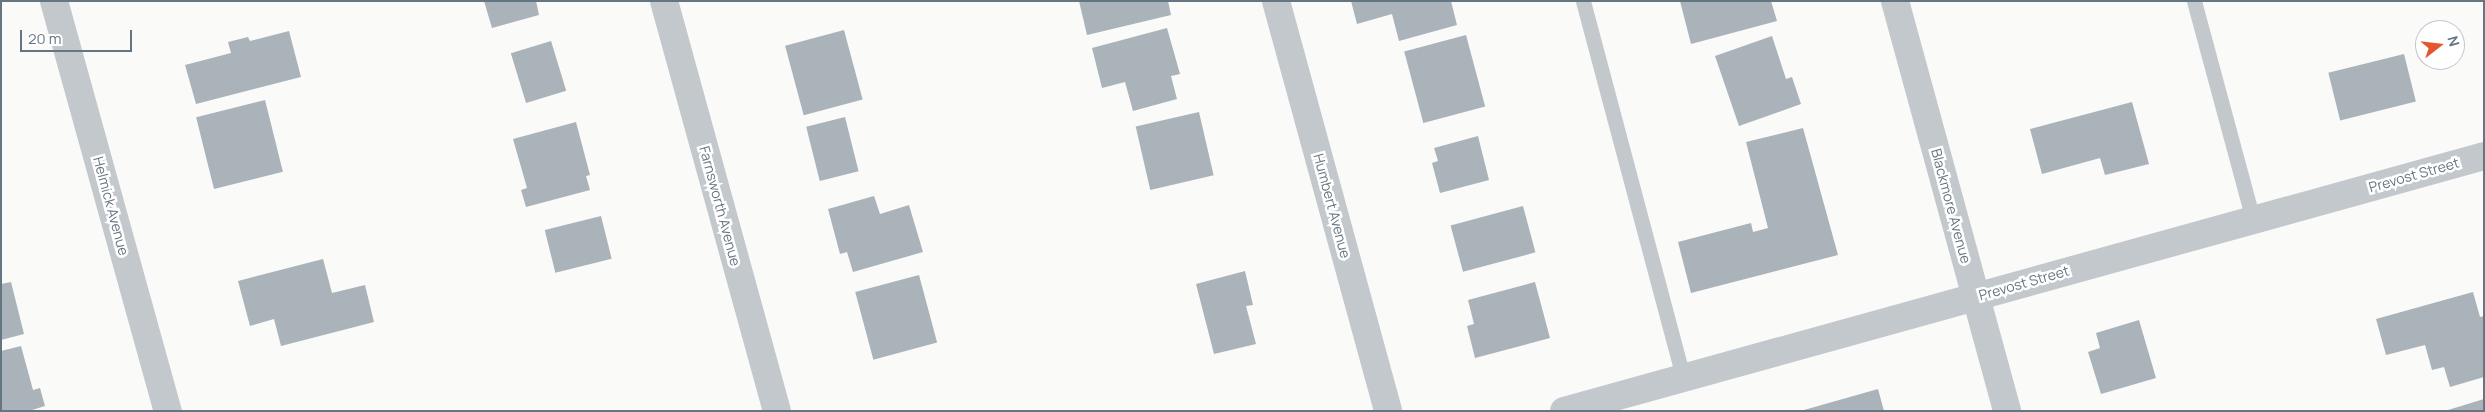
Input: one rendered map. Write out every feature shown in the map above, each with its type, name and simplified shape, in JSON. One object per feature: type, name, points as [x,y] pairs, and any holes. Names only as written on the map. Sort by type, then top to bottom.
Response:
[{"type":"street","name":"Helmick Avenue","points":[[54,1],[168,411]]},
{"type":"street","name":"Farnsworth Avenue","points":[[664,1],[777,411]]},
{"type":"street","name":"Humbert Avenue","points":[[1276,1],[1388,411]]},
{"type":"street","name":"Blackmore Avenue","points":[[1895,1],[2007,411]]},
{"type":"street","name":"Prevost Street","points":[[1564,411],[2484,156]]},
{"type":"lane","points":[[1583,1],[1683,378]]},
{"type":"lane","points":[[2194,1],[2254,220]]},
{"type":"building","points":[[484,1],[536,1],[539,15],[492,28]]},
{"type":"building","points":[[1079,1],[1168,1],[1171,15],[1087,35]]},
{"type":"building","points":[[1351,1],[1451,1],[1457,25],[1399,41],[1392,14],[1357,24]]},
{"type":"building","points":[[1680,1],[1771,1],[1777,21],[1691,44]]},
{"type":"building","points":[[1167,28],[1180,74],[1171,76],[1177,99],[1133,111],[1125,82],[1102,88],[1092,48]]},
{"type":"building","points":[[844,30],[863,100],[804,115],[785,46]]},
{"type":"building","points":[[289,31],[301,77],[196,104],[185,65],[231,53],[228,42],[248,37],[250,41]]},
{"type":"building","points":[[1466,35],[1485,106],[1423,123],[1404,52]]},
{"type":"building","points":[[1772,36],[1786,79],[1792,77],[1801,104],[1739,126],[1715,56]]},
{"type":"building","points":[[551,41],[566,91],[526,103],[511,53]]},
{"type":"building","points":[[2404,54],[2416,102],[2340,120],[2328,73]]},
{"type":"building","points":[[265,100],[283,172],[214,189],[196,117]]},
{"type":"building","points":[[2132,102],[2149,164],[2105,175],[2100,158],[2042,174],[2030,129]]},
{"type":"building","points":[[1199,112],[1214,175],[1150,190],[1136,127]]},
{"type":"building","points":[[845,117],[859,171],[820,181],[806,127]]},
{"type":"building","points":[[576,122],[590,175],[586,176],[590,190],[526,207],[521,190],[527,188],[513,139]]},
{"type":"building","points":[[1803,128],[1838,255],[1691,293],[1678,242],[1751,223],[1753,232],[1768,228],[1746,142]]},
{"type":"building","points":[[1478,136],[1489,180],[1440,193],[1432,163],[1438,161],[1434,148]]},
{"type":"building","points":[[874,196],[880,214],[909,205],[923,252],[853,272],[847,252],[840,254],[828,209]]},
{"type":"building","points":[[1523,206],[1535,252],[1463,272],[1451,225]]},
{"type":"building","points":[[601,216],[612,259],[555,273],[545,230]]},
{"type":"building","points":[[323,259],[332,293],[365,285],[374,322],[281,346],[274,319],[250,326],[238,281]]},
{"type":"building","points":[[1245,271],[1253,305],[1246,306],[1256,344],[1214,354],[1196,284]]},
{"type":"building","points":[[919,275],[937,343],[873,360],[855,292]]},
{"type":"building","points":[[11,282],[24,334],[1,340],[1,284]]},
{"type":"building","points":[[1535,282],[1550,338],[1475,358],[1467,326],[1474,324],[1468,300]]},
{"type":"building","points":[[2473,292],[2480,317],[2484,316],[2484,377],[2450,387],[2444,367],[2432,370],[2425,345],[2386,355],[2376,319]]},
{"type":"building","points":[[2139,320],[2156,378],[2101,394],[2088,352],[2100,348],[2096,333]]},
{"type":"building","points":[[21,346],[33,390],[40,388],[45,406],[29,411],[1,411],[1,351]]},
{"type":"building","points":[[1878,389],[1884,411],[1804,411],[1804,410]]},
{"type":"building","points":[[2484,399],[2484,411],[2448,411],[2448,410]]}]
